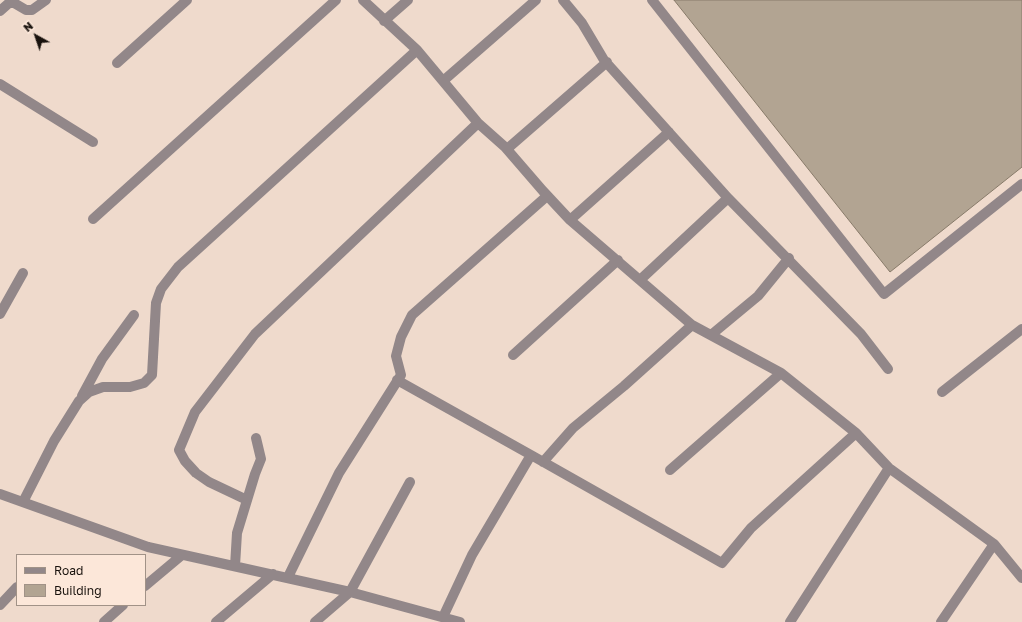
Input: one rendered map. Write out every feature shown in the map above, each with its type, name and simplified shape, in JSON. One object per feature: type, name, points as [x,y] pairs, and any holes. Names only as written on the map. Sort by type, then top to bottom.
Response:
[{"type":"street","points":[[0,11],[9,3],[14,3],[26,10],[32,10],[46,0]]},
{"type":"street","points":[[117,63],[187,0]]},
{"type":"street","points":[[92,219],[336,0]]},
{"type":"street","points":[[363,0],[417,50],[478,123],[507,149],[547,196],[570,220],[692,325],[780,373],[856,433],[889,468],[994,544],[1022,578]]},
{"type":"street","points":[[384,21],[408,0]]},
{"type":"street","points":[[443,80],[536,0]]},
{"type":"street","points":[[563,0],[582,23],[606,62],[728,198],[789,258],[861,334],[888,369]]},
{"type":"street","points":[[652,0],[884,294],[1022,184]]},
{"type":"street","points":[[79,401],[89,392],[103,386],[130,386],[144,383],[152,375],[156,302],[161,289],[169,277],[178,267],[417,50]]},
{"type":"street","points":[[507,149],[606,62]]},
{"type":"street","points":[[0,84],[93,142]]},
{"type":"street","points":[[247,500],[209,482],[196,473],[185,461],[179,450],[195,412],[255,334],[478,123]]},
{"type":"street","points":[[570,220],[669,132]]},
{"type":"street","points":[[288,577],[339,473],[401,375],[396,356],[399,343],[412,315],[547,196]]},
{"type":"street","points":[[640,280],[728,198]]},
{"type":"street","points":[[711,335],[758,296],[789,258]]},
{"type":"street","points":[[513,355],[618,260]]},
{"type":"street","points":[[0,314],[23,273]]},
{"type":"street","points":[[23,502],[54,441],[79,401],[102,359],[134,315]]},
{"type":"street","points":[[543,462],[573,428],[624,386],[692,325]]},
{"type":"street","points":[[942,392],[1022,329]]},
{"type":"street","points":[[670,470],[780,373]]},
{"type":"street","points":[[397,380],[722,563],[751,528],[856,433]]},
{"type":"street","points":[[235,566],[237,533],[261,459],[256,438]]},
{"type":"street","points":[[444,617],[472,555],[531,455]]},
{"type":"street","points":[[790,622],[889,468]]},
{"type":"street","points":[[315,622],[350,592],[410,482]]},
{"type":"street","points":[[0,494],[148,547],[288,577],[460,622]]},
{"type":"street","points":[[941,622],[994,544]]},
{"type":"street","points":[[146,585],[182,554]]},
{"type":"street","points":[[216,622],[273,574]]},
{"type":"street","points":[[0,605],[16,588]]},
{"type":"street","points":[[104,622],[122,606]]},
{"type":"building","points":[[674,0],[1022,0],[1022,167],[890,272]]}]
